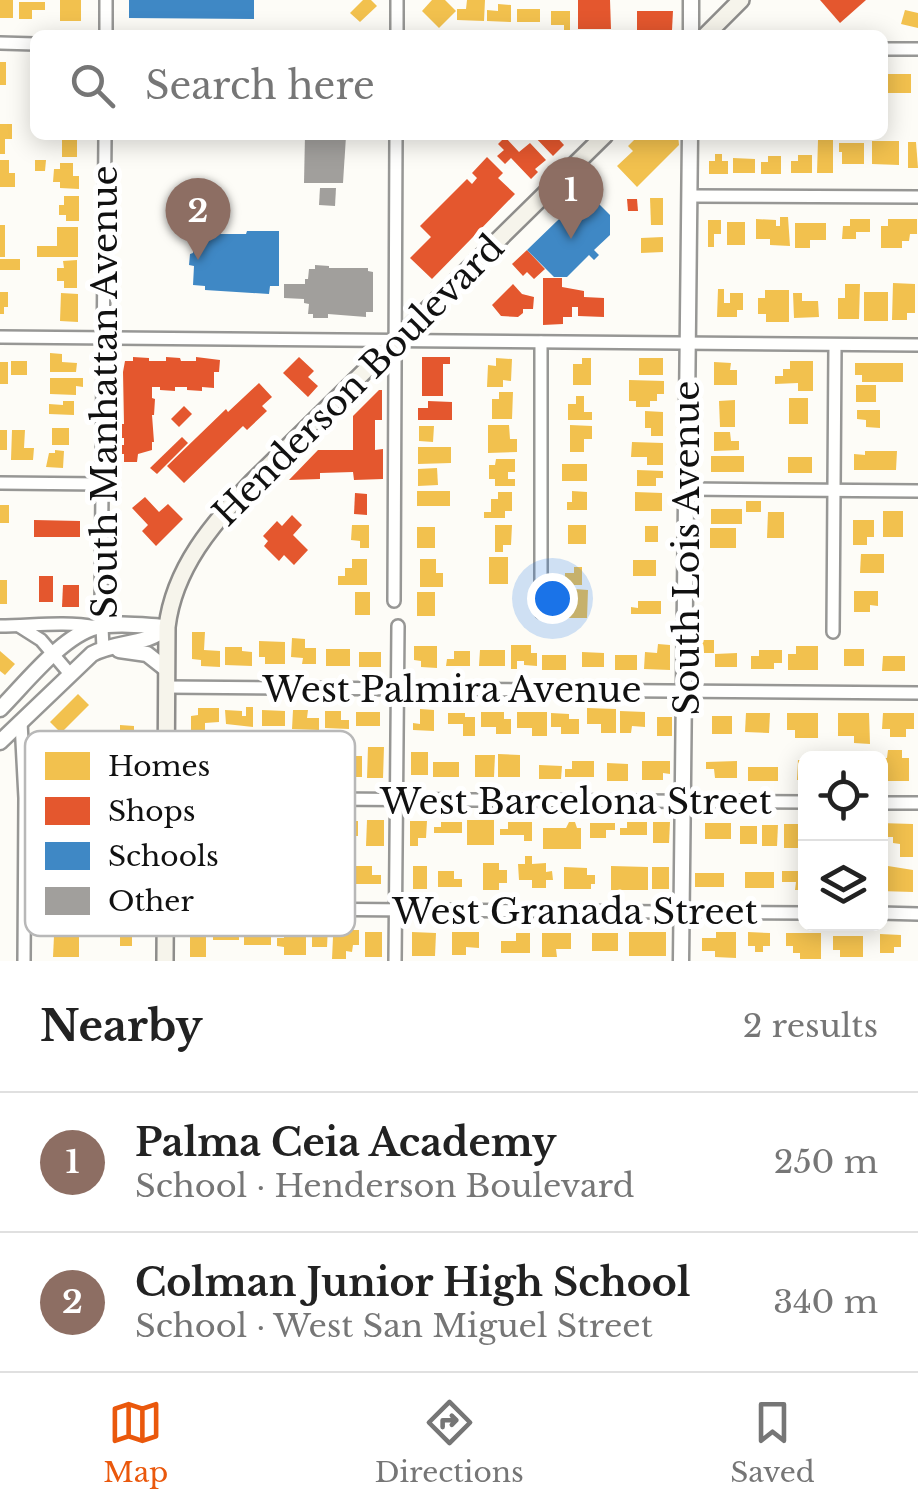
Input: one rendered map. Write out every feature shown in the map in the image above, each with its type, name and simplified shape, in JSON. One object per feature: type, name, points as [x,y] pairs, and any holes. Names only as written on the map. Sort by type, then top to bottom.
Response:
[{"type":"main road","points":[[711,30],[740,0]]},
{"type":"main road","name":"Henderson Boulevard","points":[[167,626],[182,577],[219,516],[599,140]]},
{"type":"main road","name":"South Manhattan Avenue","points":[[166,731],[167,626]]},
{"type":"main road","name":"South Manhattan Avenue","points":[[165,936],[165,961]]},
{"type":"street","points":[[106,0],[106,30]]},
{"type":"street","points":[[397,30],[398,0]]},
{"type":"street","points":[[691,30],[692,0]]},
{"type":"street","points":[[0,44],[30,44]]},
{"type":"street","points":[[888,49],[918,49]]},
{"type":"street","name":"South Manhattan Avenue","points":[[103,648],[99,627],[105,140]]},
{"type":"street","points":[[394,601],[396,140]]},
{"type":"street","name":"South Lois Avenue","points":[[682,961],[690,140]]},
{"type":"street","points":[[690,196],[918,197]]},
{"type":"street","points":[[0,337],[918,345]]},
{"type":"street","points":[[541,342],[541,612]]},
{"type":"street","points":[[832,632],[834,344]]},
{"type":"street","points":[[0,483],[102,484]]},
{"type":"street","points":[[687,489],[918,491]]},
{"type":"street","points":[[0,626],[167,626]]},
{"type":"street","points":[[19,626],[33,633],[70,674]]},
{"type":"street","points":[[0,742],[92,654],[103,648],[153,638],[167,626]]},
{"type":"street","points":[[395,961],[398,626]]},
{"type":"street","points":[[0,709],[53,656],[79,635],[99,627]]},
{"type":"street","points":[[103,648],[147,654],[166,669]]},
{"type":"street","name":"West Palmira Avenue","points":[[166,687],[918,693]]},
{"type":"street","points":[[21,722],[25,798],[24,961]]},
{"type":"street","name":"West Barcelona Street","points":[[355,800],[798,802]]},
{"type":"street","points":[[888,803],[918,804]]},
{"type":"street","name":"West Granada Street","points":[[355,910],[798,912]]},
{"type":"street","points":[[888,913],[918,914]]},
{"type":"building: Homes","points":[[0,0],[13,0],[13,18],[0,18]]},
{"type":"building: Homes","points":[[60,0],[81,0],[81,21],[60,21]]},
{"type":"building: Homes","points":[[363,0],[371,0],[377,6],[360,22],[350,13]]},
{"type":"building: Homes","points":[[432,0],[445,0],[456,11],[439,28],[422,11]]},
{"type":"building: Homes","points":[[467,0],[485,0],[484,21],[457,20],[457,9],[466,9]]},
{"type":"building: Homes","points":[[19,2],[45,2],[45,10],[32,10],[32,19],[19,19]]},
{"type":"building: Homes","points":[[498,4],[511,5],[511,22],[487,21],[487,10],[498,11]]},
{"type":"building: Homes","points":[[517,9],[540,9],[540,22],[517,22]]},
{"type":"building: Homes","points":[[905,10],[918,13],[918,28],[901,24]]},
{"type":"building: Homes","points":[[551,11],[570,11],[570,30],[564,30],[564,25],[551,25]]},
{"type":"building: Homes","points":[[0,62],[6,62],[6,85],[0,85]]},
{"type":"building: Homes","points":[[888,74],[911,74],[911,93],[888,93]]},
{"type":"building: Homes","points":[[0,124],[12,124],[12,139],[5,139],[5,154],[0,154]]},
{"type":"building: Homes","points":[[62,140],[77,140],[77,157],[62,157]]},
{"type":"building: Homes","points":[[634,140],[678,140],[679,145],[637,187],[617,166],[633,151],[628,146]]},
{"type":"building: Homes","points":[[818,140],[833,140],[833,173],[817,173]]},
{"type":"building: Homes","points":[[872,141],[899,141],[899,165],[872,164]]},
{"type":"building: Homes","points":[[908,142],[916,142],[918,168],[908,168]]},
{"type":"building: Homes","points":[[839,143],[864,143],[864,164],[842,164]]},
{"type":"building: Homes","points":[[715,154],[722,154],[722,161],[728,161],[728,174],[709,174],[709,161],[715,161]]},
{"type":"building: Homes","points":[[798,155],[812,155],[812,173],[791,173],[791,161],[798,161]]},
{"type":"building: Homes","points":[[768,156],[781,156],[781,174],[761,174],[761,162],[768,162]]},
{"type":"building: Homes","points":[[733,158],[755,159],[755,173],[733,173]]},
{"type":"building: Homes","points":[[0,160],[9,160],[9,173],[15,173],[15,187],[0,187]]},
{"type":"building: Homes","points":[[35,160],[46,160],[45,171],[35,171]]},
{"type":"building: Homes","points":[[60,163],[73,163],[79,189],[60,188],[60,182],[53,182],[54,169],[60,169]]},
{"type":"building: Homes","points":[[64,196],[79,196],[79,221],[66,221],[66,215],[59,215]]},
{"type":"building: Homes","points":[[650,198],[663,198],[663,225],[651,225]]},
{"type":"building: Homes","points":[[780,217],[788,217],[790,246],[770,245],[770,239],[756,239],[756,219],[776,220],[776,226],[780,226]]},
{"type":"building: Homes","points":[[850,219],[870,219],[870,232],[856,232],[856,239],[842,239],[843,226],[850,226]]},
{"type":"building: Homes","points":[[888,219],[917,219],[917,234],[902,241],[902,248],[881,248],[881,226],[888,226]]},
{"type":"building: Homes","points":[[708,220],[721,220],[721,234],[714,234],[714,247],[708,247]]},
{"type":"building: Homes","points":[[727,222],[745,222],[745,245],[727,245]]},
{"type":"building: Homes","points":[[795,223],[826,223],[826,240],[810,240],[810,248],[795,248]]},
{"type":"building: Homes","points":[[0,225],[5,225],[5,257],[0,257]]},
{"type":"building: Homes","points":[[57,227],[78,227],[78,257],[37,257],[37,246],[57,246]]},
{"type":"building: Homes","points":[[663,237],[663,252],[641,253],[641,238]]},
{"type":"building: Homes","points":[[0,259],[20,259],[20,270],[0,270]]},
{"type":"building: Homes","points":[[77,260],[77,288],[64,288],[64,281],[57,281],[57,268],[64,268],[63,261]]},
{"type":"building: Homes","points":[[893,283],[915,284],[915,313],[907,313],[907,320],[892,320]]},
{"type":"building: Homes","points":[[845,284],[860,284],[859,319],[838,319],[838,298],[845,298]]},
{"type":"building: Homes","points":[[718,289],[724,289],[724,303],[730,303],[730,293],[743,293],[743,310],[737,310],[737,317],[717,317]]},
{"type":"building: Homes","points":[[765,290],[789,290],[789,322],[766,322],[766,314],[758,314],[758,298],[765,298]]},
{"type":"building: Homes","points":[[0,292],[8,292],[4,314],[0,314]]},
{"type":"building: Homes","points":[[864,292],[888,292],[888,321],[864,321]]},
{"type":"building: Homes","points":[[61,293],[78,294],[78,322],[60,321]]},
{"type":"building: Homes","points":[[793,293],[802,293],[802,301],[818,301],[819,317],[794,318]]},
{"type":"building: Homes","points":[[50,353],[62,354],[62,362],[77,363],[76,372],[50,372]]},
{"type":"building: Homes","points":[[496,358],[512,359],[511,381],[503,380],[503,387],[487,387],[488,365],[496,366]]},
{"type":"building: Homes","points":[[582,358],[591,358],[591,385],[573,385],[573,364],[582,364]]},
{"type":"building: Homes","points":[[639,358],[663,358],[663,375],[639,375]]},
{"type":"building: Homes","points":[[11,361],[27,361],[27,375],[11,375]]},
{"type":"building: Homes","points":[[790,361],[813,361],[813,391],[798,391],[798,383],[775,384],[775,376],[783,376],[783,369],[790,369]]},
{"type":"building: Homes","points":[[0,362],[8,362],[8,384],[0,384]]},
{"type":"building: Homes","points":[[714,362],[731,363],[730,370],[737,370],[737,385],[714,385]]},
{"type":"building: Homes","points":[[855,363],[903,363],[903,382],[862,382],[862,375],[855,375]]},
{"type":"building: Homes","points":[[50,378],[83,378],[83,387],[76,386],[76,395],[50,394]]},
{"type":"building: Homes","points":[[629,380],[664,381],[664,394],[657,394],[657,401],[650,401],[650,407],[636,407],[636,401],[629,401]]},
{"type":"building: Homes","points":[[856,385],[876,385],[876,402],[856,402]]},
{"type":"building: Homes","points":[[499,392],[513,392],[512,419],[492,419],[492,399],[499,399]]},
{"type":"building: Homes","points":[[576,396],[584,396],[584,412],[592,412],[592,420],[568,420],[568,404],[576,404]]},
{"type":"building: Homes","points":[[789,398],[808,398],[808,424],[789,424]]},
{"type":"building: Homes","points":[[735,400],[735,427],[720,427],[719,401]]},
{"type":"building: Homes","points":[[63,401],[74,401],[74,415],[49,414],[49,404],[63,405]]},
{"type":"building: Homes","points":[[857,410],[880,410],[880,428],[866,427],[866,420],[857,419]]},
{"type":"building: Homes","points":[[645,411],[663,412],[663,436],[651,436],[651,428],[645,428]]},
{"type":"building: Homes","points":[[488,425],[509,425],[510,439],[517,439],[517,452],[488,453]]},
{"type":"building: Homes","points":[[570,425],[592,426],[592,439],[584,439],[584,452],[570,452]]},
{"type":"building: Homes","points":[[419,426],[434,426],[433,442],[419,441]]},
{"type":"building: Homes","points":[[52,428],[69,428],[69,445],[52,445]]},
{"type":"building: Homes","points":[[0,430],[7,430],[7,450],[0,450]]},
{"type":"building: Homes","points":[[12,430],[25,430],[24,448],[34,448],[33,460],[11,460]]},
{"type":"building: Homes","points":[[714,432],[730,432],[731,441],[739,441],[739,450],[714,451]]},
{"type":"building: Homes","points":[[632,442],[663,443],[663,465],[647,465],[647,457],[631,457]]},
{"type":"building: Homes","points":[[418,447],[451,447],[451,463],[418,464]]},
{"type":"building: Homes","points":[[64,451],[63,468],[46,467],[49,453]]},
{"type":"building: Homes","points":[[865,451],[897,451],[896,470],[854,470],[854,454],[865,455]]},
{"type":"building: Homes","points":[[711,456],[744,456],[744,472],[711,472]]},
{"type":"building: Homes","points":[[788,457],[812,457],[812,473],[788,473]]},
{"type":"building: Homes","points":[[496,459],[515,459],[515,472],[508,472],[508,479],[515,479],[515,486],[495,486],[495,479],[489,479],[489,465],[495,465]]},
{"type":"building: Homes","points":[[562,464],[587,464],[587,481],[562,481]]},
{"type":"building: Homes","points":[[437,468],[438,485],[418,486],[418,469]]},
{"type":"building: Homes","points":[[637,470],[663,471],[663,478],[656,478],[656,486],[637,486]]},
{"type":"building: Homes","points":[[417,491],[450,491],[450,506],[417,506]]},
{"type":"building: Homes","points":[[572,491],[587,492],[587,510],[567,510]]},
{"type":"building: Homes","points":[[498,492],[512,492],[512,511],[505,511],[505,518],[484,518],[484,512],[491,512],[491,499],[498,499]]},
{"type":"building: Homes","points":[[635,492],[662,493],[662,511],[635,511]]},
{"type":"building: Homes","points":[[746,501],[761,501],[761,512],[746,512]]},
{"type":"building: Homes","points":[[0,505],[9,505],[9,523],[0,523]]},
{"type":"building: Homes","points":[[711,509],[742,509],[742,524],[711,524]]},
{"type":"building: Homes","points":[[883,511],[903,511],[903,537],[883,537]]},
{"type":"building: Homes","points":[[768,512],[784,512],[784,538],[767,538]]},
{"type":"building: Homes","points":[[853,520],[874,520],[874,537],[867,537],[867,545],[853,545]]},
{"type":"building: Homes","points":[[352,525],[369,525],[369,548],[360,548],[360,541],[351,540]]},
{"type":"building: Homes","points":[[495,525],[512,525],[511,545],[503,545],[503,552],[495,552]]},
{"type":"building: Homes","points":[[568,525],[586,525],[586,544],[568,544]]},
{"type":"building: Homes","points":[[645,526],[658,526],[658,542],[645,542]]},
{"type":"building: Homes","points":[[417,527],[435,527],[435,548],[417,548]]},
{"type":"building: Homes","points":[[710,528],[736,528],[736,548],[710,548]]},
{"type":"building: Homes","points":[[861,554],[884,554],[884,573],[860,573]]},
{"type":"building: Homes","points":[[489,557],[508,557],[508,584],[489,584]]},
{"type":"building: Homes","points":[[352,559],[367,559],[367,585],[338,585],[338,576],[345,576],[345,568],[352,568]]},
{"type":"building: Homes","points":[[420,559],[436,559],[436,573],[443,573],[443,587],[420,587]]},
{"type":"building: Homes","points":[[633,560],[656,560],[656,576],[633,576]]},
{"type":"building: Homes","points":[[574,567],[582,567],[582,585],[565,585],[565,573],[574,573]]},
{"type":"building: Homes","points":[[0,580],[7,580],[7,604],[0,604]]},
{"type":"building: Homes","points":[[575,589],[588,590],[587,618],[568,618],[568,603],[575,604]]},
{"type":"building: Homes","points":[[854,591],[878,591],[878,606],[870,605],[870,612],[854,612]]},
{"type":"building: Homes","points":[[355,592],[370,592],[370,615],[355,615]]},
{"type":"building: Homes","points":[[417,592],[435,592],[435,616],[417,616]]},
{"type":"building: Homes","points":[[638,601],[661,601],[661,614],[631,614],[631,607],[638,608]]},
{"type":"building: Homes","points":[[192,632],[205,632],[204,650],[220,651],[220,667],[201,666],[201,660],[192,659]]},
{"type":"building: Homes","points":[[292,638],[305,639],[305,648],[316,648],[316,664],[302,664],[303,658],[291,657]]},
{"type":"building: Homes","points":[[700,640],[714,640],[714,653],[700,653]]},
{"type":"building: Homes","points":[[259,641],[285,642],[285,664],[265,664],[265,657],[259,657]]},
{"type":"building: Homes","points":[[658,644],[670,645],[670,670],[644,669],[645,652],[657,653]]},
{"type":"building: Homes","points":[[511,645],[531,645],[531,653],[537,653],[537,666],[517,661],[517,669],[511,669]]},
{"type":"building: Homes","points":[[414,646],[437,646],[437,668],[421,667],[421,661],[414,660]]},
{"type":"building: Homes","points":[[796,646],[818,646],[818,670],[788,670],[788,654],[796,654]]},
{"type":"building: Homes","points":[[225,647],[242,647],[242,651],[252,652],[252,666],[225,665]]},
{"type":"building: Homes","points":[[326,649],[350,649],[350,666],[326,666]]},
{"type":"building: Homes","points":[[844,649],[864,649],[864,666],[844,666]]},
{"type":"building: Homes","points":[[480,650],[505,650],[505,666],[479,666]]},
{"type":"building: Homes","points":[[759,650],[782,650],[782,663],[774,663],[774,669],[751,669],[751,656],[759,656]]},
{"type":"building: Homes","points":[[0,651],[15,664],[5,675],[0,671]]},
{"type":"building: Homes","points":[[454,651],[470,651],[470,666],[446,666],[447,659],[454,659]]},
{"type":"building: Homes","points":[[359,652],[381,652],[381,667],[359,667]]},
{"type":"building: Homes","points":[[582,652],[604,653],[604,667],[582,667]]},
{"type":"building: Homes","points":[[737,653],[737,667],[715,667],[715,654]]},
{"type":"building: Homes","points":[[542,655],[566,655],[566,670],[542,670]]},
{"type":"building: Homes","points":[[615,655],[637,655],[637,670],[615,670]]},
{"type":"building: Homes","points":[[883,656],[905,656],[905,671],[882,671]]},
{"type":"building: Homes","points":[[78,694],[89,705],[63,731],[50,722]]},
{"type":"building: Homes","points":[[246,707],[253,707],[253,727],[226,724],[225,710],[242,711],[242,716],[246,716]]},
{"type":"building: Homes","points":[[198,708],[219,708],[219,722],[205,723],[205,730],[191,730],[191,716],[198,715]]},
{"type":"building: Homes","points":[[587,708],[616,709],[616,733],[601,733],[601,724],[587,724]]},
{"type":"building: Homes","points":[[420,709],[434,710],[434,731],[413,730],[413,723],[420,724]]},
{"type":"building: Homes","points":[[262,710],[285,711],[285,726],[262,726]]},
{"type":"building: Homes","points":[[293,710],[308,710],[307,718],[319,718],[319,730],[292,729]]},
{"type":"building: Homes","points":[[325,711],[341,711],[341,720],[349,720],[349,729],[325,728]]},
{"type":"building: Homes","points":[[620,711],[645,712],[645,727],[632,726],[631,733],[620,733]]},
{"type":"building: Homes","points":[[356,712],[380,712],[380,726],[356,726]]},
{"type":"building: Homes","points":[[481,712],[504,712],[504,719],[511,719],[511,734],[496,734],[496,727],[481,727]]},
{"type":"building: Homes","points":[[517,712],[547,712],[547,736],[532,736],[532,728],[517,728]]},
{"type":"building: Homes","points":[[448,713],[475,717],[475,736],[463,736],[463,724],[448,724]]},
{"type":"building: Homes","points":[[551,713],[579,719],[579,734],[561,734],[561,727],[551,727]]},
{"type":"building: Homes","points":[[746,713],[770,713],[769,733],[745,732]]},
{"type":"building: Homes","points":[[787,713],[818,713],[818,738],[795,738],[795,730],[787,730]]},
{"type":"building: Homes","points":[[838,713],[869,713],[870,744],[854,743],[854,736],[838,736]]},
{"type":"building: Homes","points":[[883,713],[914,713],[914,729],[906,729],[906,737],[890,737],[890,729],[882,729]]},
{"type":"building: Homes","points":[[712,716],[732,716],[732,734],[712,734]]},
{"type":"building: Homes","points":[[657,717],[672,717],[672,736],[657,736]]},
{"type":"building: Homes","points":[[120,725],[134,726],[134,731],[120,731]]},
{"type":"building: Homes","points":[[368,747],[384,747],[383,778],[367,778]]},
{"type":"building: Homes","points":[[902,750],[902,758],[909,758],[909,781],[888,781],[888,751]]},
{"type":"building: Homes","points":[[411,752],[428,752],[428,775],[411,775]]},
{"type":"building: Homes","points":[[498,754],[520,755],[520,777],[498,777]]},
{"type":"building: Homes","points":[[475,755],[495,755],[494,777],[475,777]]},
{"type":"building: Homes","points":[[355,756],[362,756],[362,777],[355,777]]},
{"type":"building: Homes","points":[[572,761],[594,761],[594,777],[565,777],[565,769],[572,769]]},
{"type":"building: Homes","points":[[642,761],[670,761],[670,774],[663,773],[663,780],[642,780]]},
{"type":"building: Homes","points":[[737,761],[737,778],[715,778],[714,769],[706,769],[706,762]]},
{"type":"building: Homes","points":[[433,762],[459,762],[459,777],[433,777]]},
{"type":"building: Homes","points":[[607,763],[628,764],[628,781],[607,781]]},
{"type":"building: Homes","points":[[539,765],[562,766],[561,779],[539,779]]},
{"type":"building: Homes","points":[[748,767],[778,767],[778,781],[748,781]]},
{"type":"building: Homes","points":[[367,820],[384,820],[384,846],[366,846]]},
{"type":"building: Homes","points":[[467,820],[494,820],[494,845],[467,845]]},
{"type":"building: Homes","points":[[410,821],[427,821],[426,838],[418,838],[418,846],[410,846]]},
{"type":"building: Homes","points":[[441,822],[462,822],[462,833],[434,833],[434,827],[441,827]]},
{"type":"building: Homes","points":[[508,822],[532,822],[532,841],[524,841],[524,835],[500,835],[500,829],[508,829]]},
{"type":"building: Homes","points":[[569,822],[581,828],[581,849],[543,849],[543,828],[566,828]]},
{"type":"building: Homes","points":[[627,822],[647,822],[647,835],[620,835],[620,828],[627,828]]},
{"type":"building: Homes","points":[[653,822],[670,822],[669,843],[653,843]]},
{"type":"building: Homes","points":[[590,823],[615,823],[615,830],[606,830],[606,838],[590,838]]},
{"type":"building: Homes","points":[[705,823],[731,823],[731,839],[705,839]]},
{"type":"building: Homes","points":[[888,823],[913,824],[913,857],[900,857],[900,844],[893,843],[893,837],[888,837]]},
{"type":"building: Homes","points":[[784,824],[798,824],[798,848],[784,848]]},
{"type":"building: Homes","points":[[762,825],[778,825],[777,846],[762,846]]},
{"type":"building: Homes","points":[[740,826],[757,826],[757,844],[740,844]]},
{"type":"building: Homes","points":[[525,856],[532,856],[532,864],[546,863],[546,872],[552,871],[553,880],[546,880],[546,888],[532,888],[532,880],[519,880],[518,864],[525,864]]},
{"type":"building: Homes","points":[[483,863],[499,863],[499,870],[507,870],[507,883],[499,883],[499,890],[483,890]]},
{"type":"building: Homes","points":[[356,866],[372,866],[372,875],[381,875],[381,884],[356,884]]},
{"type":"building: Homes","points":[[413,866],[427,866],[427,889],[413,889]]},
{"type":"building: Homes","points":[[611,866],[648,867],[648,890],[611,890]]},
{"type":"building: Homes","points":[[888,866],[913,870],[913,892],[888,891]]},
{"type":"building: Homes","points":[[564,867],[587,868],[587,875],[595,875],[595,884],[591,884],[591,889],[564,889]]},
{"type":"building: Homes","points":[[652,867],[669,867],[669,889],[652,889]]},
{"type":"building: Homes","points":[[438,871],[454,871],[454,879],[462,879],[462,887],[438,887]]},
{"type":"building: Homes","points":[[782,871],[798,871],[798,890],[796,882],[782,882]]},
{"type":"building: Homes","points":[[745,872],[774,872],[774,888],[745,888]]},
{"type":"building: Homes","points":[[695,873],[724,873],[724,887],[695,887]]},
{"type":"building: Homes","points":[[355,930],[359,930],[359,945],[353,945],[352,952],[346,951],[346,959],[332,959],[333,937],[355,936]]},
{"type":"building: Homes","points":[[365,932],[382,932],[382,957],[365,957]]},
{"type":"building: Homes","points":[[412,932],[436,933],[435,956],[412,956]]},
{"type":"building: Homes","points":[[452,932],[479,932],[479,948],[466,947],[466,955],[452,955]]},
{"type":"building: Homes","points":[[629,932],[666,932],[666,956],[629,956]]},
{"type":"building: Homes","points":[[716,932],[736,932],[736,958],[715,957],[715,951],[702,951],[702,938],[716,938]]},
{"type":"building: Homes","points":[[748,932],[770,933],[770,946],[755,952],[755,946],[748,946]]},
{"type":"building: Homes","points":[[516,933],[530,933],[530,953],[501,953],[501,941],[516,941]]},
{"type":"building: Homes","points":[[542,933],[571,933],[571,949],[556,949],[557,957],[542,957]]},
{"type":"building: Homes","points":[[592,933],[618,933],[618,951],[592,951]]},
{"type":"building: Homes","points":[[786,933],[821,933],[821,959],[800,959],[800,953],[793,953],[793,946],[786,946]]},
{"type":"building: Homes","points":[[880,934],[901,935],[901,947],[894,947],[894,953],[880,953]]},
{"type":"building: Homes","points":[[54,936],[79,936],[79,957],[53,957]]},
{"type":"building: Homes","points":[[120,936],[132,936],[132,946],[120,946]]},
{"type":"building: Homes","points":[[190,936],[206,936],[206,957],[190,957]]},
{"type":"building: Homes","points":[[213,936],[239,936],[239,940],[213,940]]},
{"type":"building: Homes","points":[[244,936],[271,936],[271,945],[244,945]]},
{"type":"building: Homes","points":[[306,936],[306,955],[284,955],[284,947],[277,946],[277,938]]},
{"type":"building: Homes","points":[[312,936],[328,936],[327,947],[312,947]]},
{"type":"building: Homes","points":[[833,936],[863,936],[863,957],[840,957],[840,950],[833,950]]},
{"type":"building: Shops","points":[[578,0],[610,0],[611,29],[578,29]]},
{"type":"building: Shops","points":[[820,0],[866,0],[840,23]]},
{"type":"building: Shops","points":[[637,11],[673,11],[672,30],[637,30]]},
{"type":"building: Shops","points":[[508,140],[519,152],[530,143],[546,160],[535,169],[538,172],[531,179],[511,158],[505,164],[497,156],[504,150],[498,144]]},
{"type":"building: Shops","points":[[538,140],[560,140],[564,145],[553,156]]},
{"type":"building: Shops","points":[[487,157],[503,173],[498,178],[515,194],[432,279],[410,258],[431,237],[420,226],[467,179],[472,184],[477,178],[472,173]]},
{"type":"building: Shops","points":[[627,199],[637,199],[638,211],[628,211]]},
{"type":"building: Shops","points":[[527,250],[545,269],[534,279],[527,272],[523,276],[512,264]]},
{"type":"building: Shops","points":[[543,278],[562,278],[562,287],[584,291],[584,297],[604,298],[604,317],[578,316],[578,307],[572,307],[572,317],[563,317],[563,324],[543,325]]},
{"type":"building: Shops","points":[[513,284],[522,294],[534,297],[533,309],[523,309],[518,317],[501,316],[492,305]]},
{"type":"building: Shops","points":[[133,357],[149,361],[166,361],[166,357],[181,361],[196,361],[196,357],[220,360],[219,372],[214,372],[214,388],[202,387],[202,391],[175,387],[175,391],[152,387],[152,450],[138,454],[137,462],[124,462],[123,372],[125,361],[133,361]]},
{"type":"building: Shops","points":[[299,357],[314,371],[308,377],[318,386],[308,397],[283,373]]},
{"type":"building: Shops","points":[[422,357],[450,357],[450,364],[443,364],[443,396],[422,396]]},
{"type":"building: Shops","points":[[259,383],[272,397],[262,406],[267,411],[247,430],[243,426],[184,483],[167,466]]},
{"type":"building: Shops","points":[[379,390],[382,420],[375,420],[375,450],[383,449],[383,479],[354,480],[353,472],[320,473],[320,479],[289,480],[318,450],[353,450],[353,416]]},
{"type":"building: Shops","points":[[428,401],[452,402],[452,420],[418,420],[418,408],[428,408]]},
{"type":"building: Shops","points":[[184,406],[192,414],[179,427],[171,419]]},
{"type":"building: Shops","points":[[182,437],[188,443],[157,474],[150,468]]},
{"type":"building: Shops","points":[[355,493],[367,494],[367,515],[354,514]]},
{"type":"building: Shops","points":[[145,497],[159,512],[168,504],[183,519],[156,546],[142,531],[148,525],[132,508]]},
{"type":"building: Shops","points":[[292,515],[302,525],[293,535],[308,550],[294,565],[284,555],[279,561],[264,546],[268,541],[263,536],[277,521],[282,526]]},
{"type":"building: Shops","points":[[34,520],[80,521],[80,537],[34,537]]},
{"type":"building: Shops","points":[[39,576],[53,576],[53,602],[39,602]]},
{"type":"building: Shops","points":[[63,585],[79,585],[79,607],[62,607]]},
{"type":"building: Schools","points":[[129,0],[254,0],[254,19],[129,18]]},
{"type":"building: Schools","points":[[587,192],[610,215],[610,235],[594,250],[599,255],[594,260],[589,255],[567,277],[554,277],[527,250]]},
{"type":"building: Schools","points":[[279,231],[279,286],[270,286],[269,294],[205,290],[205,286],[193,285],[194,266],[189,265],[193,234]]},
{"type":"building: Other","points":[[305,140],[346,140],[343,183],[304,183]]},
{"type":"building: Other","points":[[320,188],[336,188],[335,206],[319,205]]},
{"type":"building: Other","points":[[315,265],[368,268],[373,272],[373,312],[366,312],[366,317],[328,314],[328,318],[313,318],[304,299],[284,298],[284,284],[305,284],[309,269],[315,269]]},
{"type":"place","name":"Palma Ceia Academy","points":[[571,239]]},
{"type":"place","name":"Colman Junior High School","points":[[198,260]]}]
